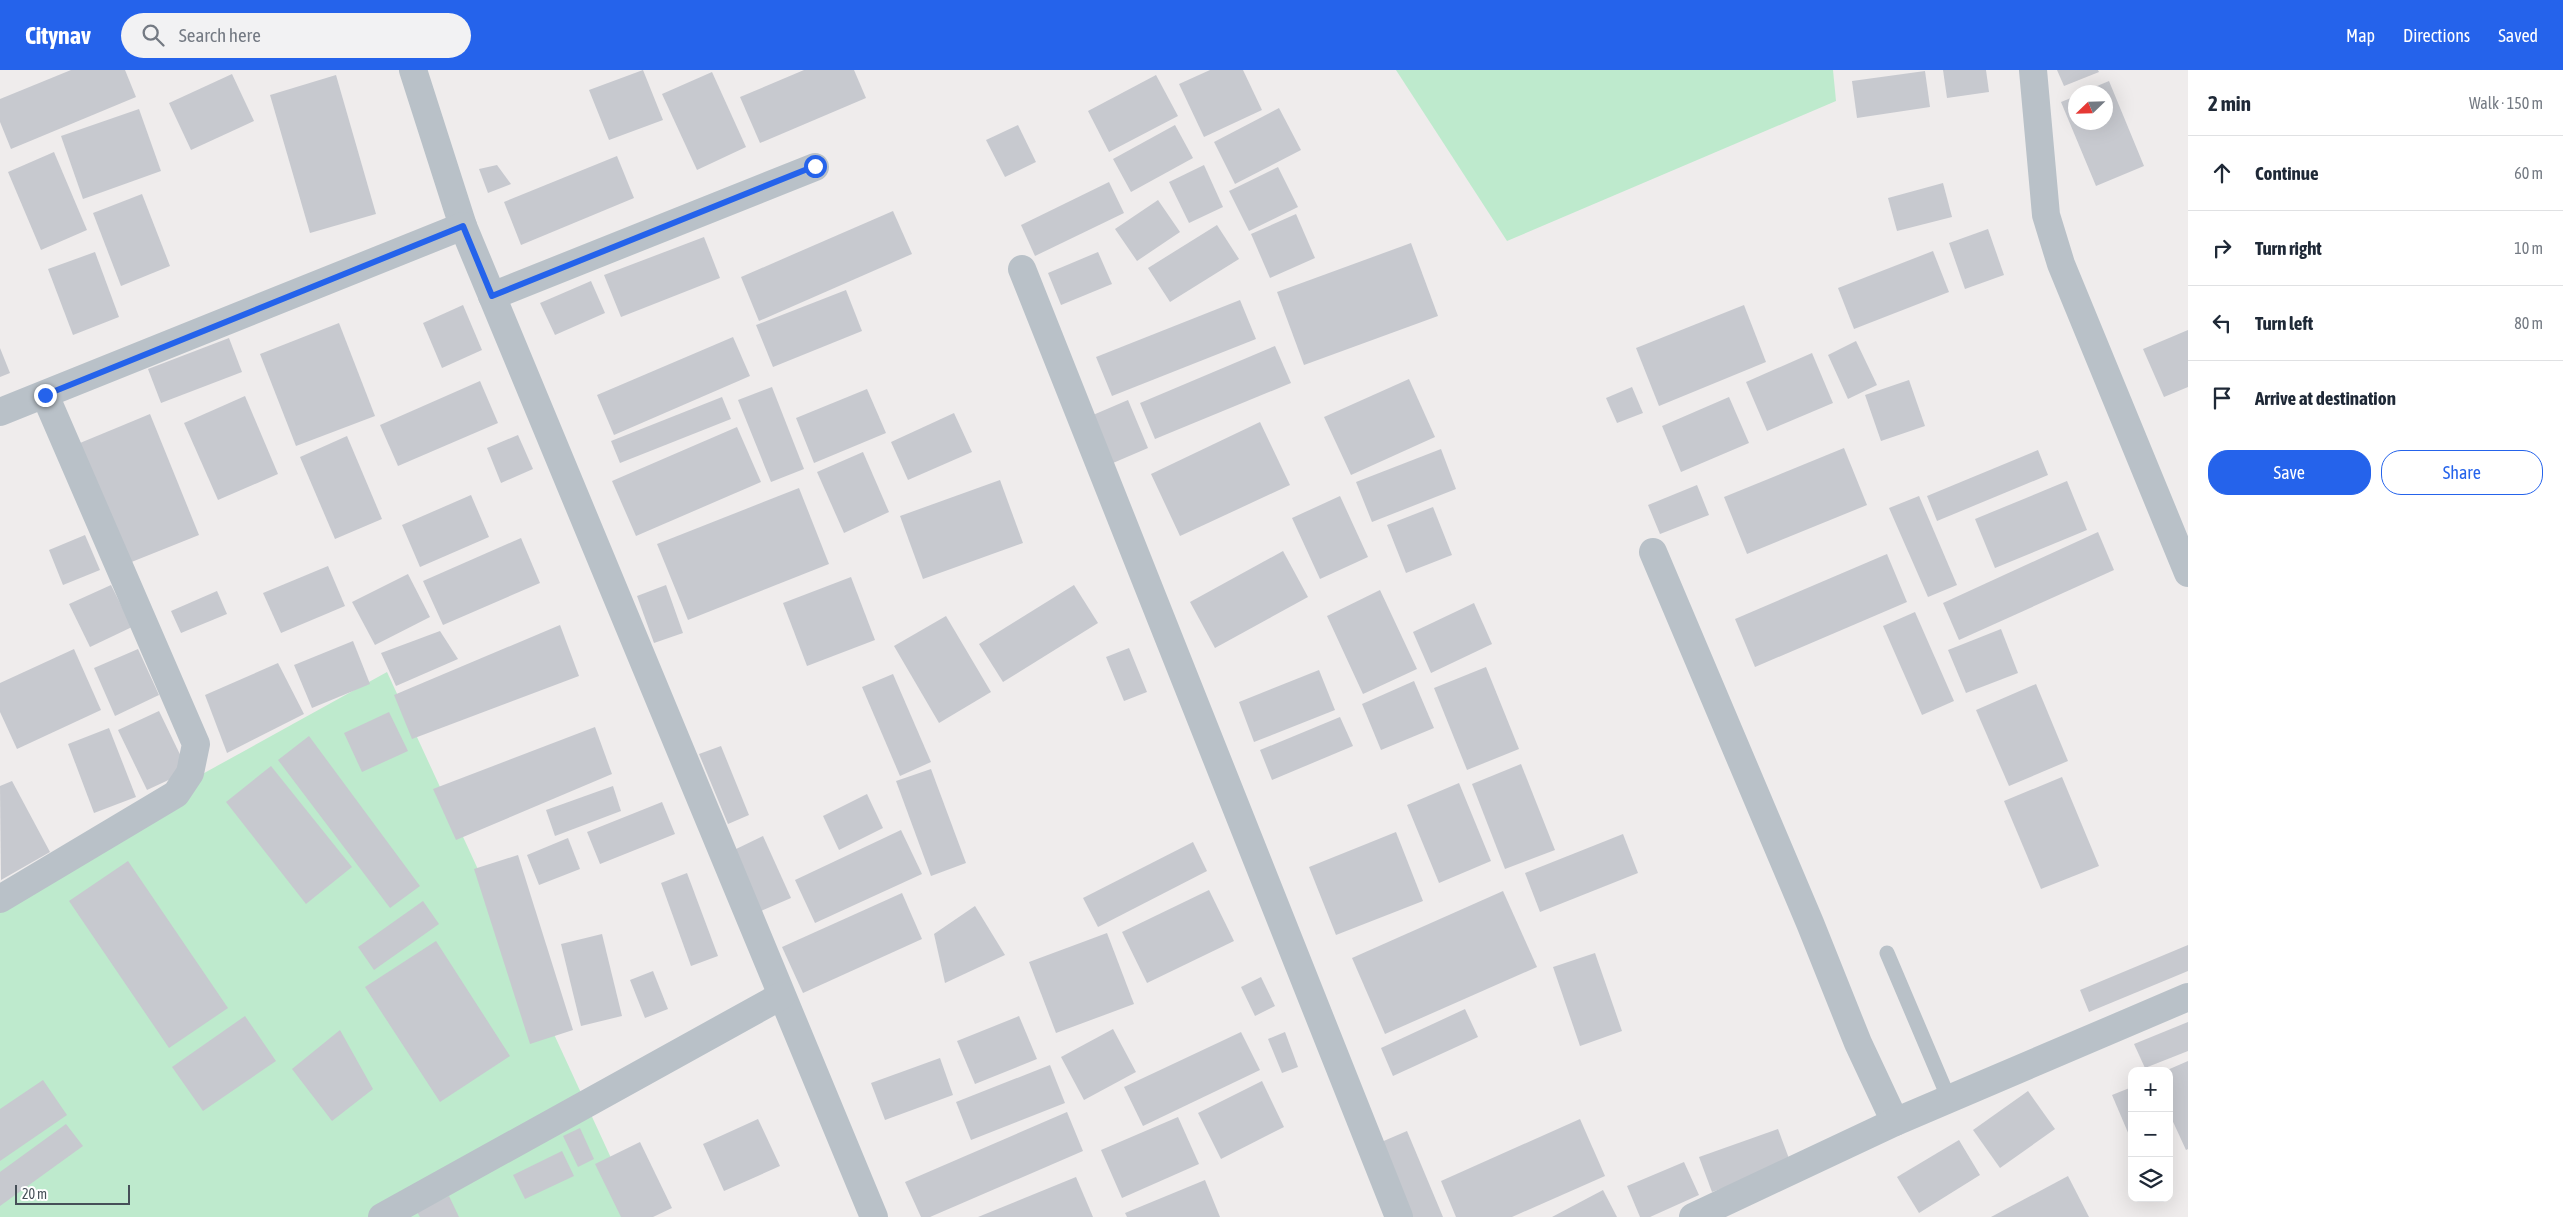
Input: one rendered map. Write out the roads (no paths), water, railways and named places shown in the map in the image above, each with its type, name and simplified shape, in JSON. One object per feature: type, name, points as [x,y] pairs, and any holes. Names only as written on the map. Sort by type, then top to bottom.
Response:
[{"type":"street","points":[[413,70],[463,226],[874,1217]]},
{"type":"street","points":[[2032,70],[2046,215],[2061,264],[2188,573]]},
{"type":"street","points":[[492,296],[815,166]]},
{"type":"street","points":[[0,412],[463,226]]},
{"type":"street","points":[[1022,269],[1399,1217]]},
{"type":"street","points":[[0,899],[176,794],[190,773],[196,744],[45,395]]},
{"type":"street","points":[[1653,552],[1810,923],[1858,1043],[1895,1122]]},
{"type":"street","points":[[382,1217],[781,996]]},
{"type":"street","points":[[1693,1217],[1895,1122],[2188,996]]},
{"type":"lane","points":[[1887,953],[1949,1099]]}]
